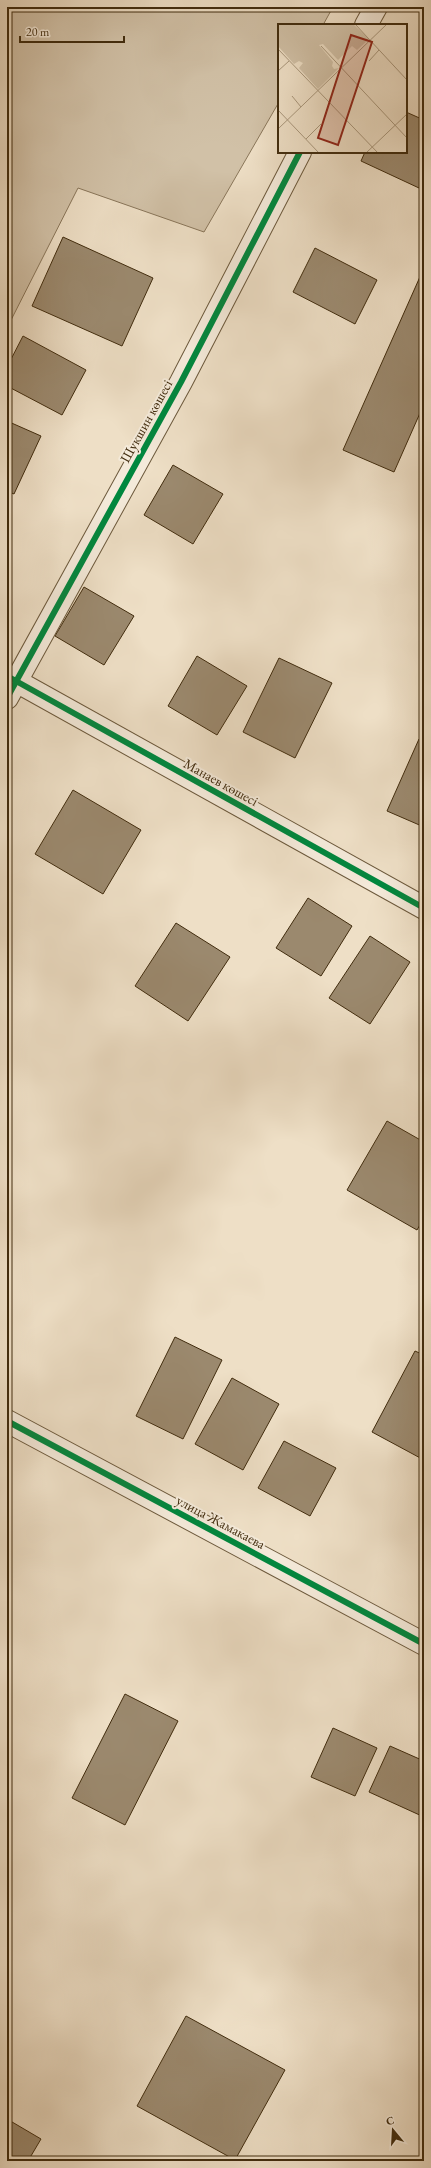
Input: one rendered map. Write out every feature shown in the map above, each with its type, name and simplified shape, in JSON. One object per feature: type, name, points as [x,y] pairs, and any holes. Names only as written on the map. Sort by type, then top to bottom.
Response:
[{"type":"street","points":[[367,24],[376,7]]},
{"type":"street","name":"Шукшин көшесі","points":[[10,685],[181,382],[299,153]]},
{"type":"street","name":"Манаев көшесі","points":[[10,685],[424,908]]},
{"type":"street","name":"улица Жамакаева","points":[[7,1421],[424,1644]]},
{"type":"shaded area","points":[[7,7],[333,7],[324,24],[278,24],[278,104],[204,232],[78,188],[7,328]]},
{"type":"building","points":[[407,112],[424,120],[424,179],[419,188],[361,161],[365,153],[407,153]]},
{"type":"building","points":[[63,237],[153,278],[122,346],[32,306]]},
{"type":"building","points":[[315,248],[377,280],[355,324],[293,292]]},
{"type":"building","points":[[423,270],[424,404],[394,472],[343,450]]},
{"type":"building","points":[[23,336],[86,370],[62,415],[7,386],[7,367]]},
{"type":"building","points":[[7,421],[41,436],[14,494],[7,491]]},
{"type":"building","points":[[173,465],[223,494],[193,544],[144,515]]},
{"type":"building","points":[[84,587],[134,616],[104,665],[55,636]]},
{"type":"building","points":[[197,656],[247,686],[217,735],[168,706]]},
{"type":"building","points":[[279,658],[332,683],[295,758],[243,732]]},
{"type":"building","points":[[419,739],[424,741],[424,827],[387,811]]},
{"type":"building","points":[[73,790],[141,830],[103,894],[35,854]]},
{"type":"building","points":[[308,898],[352,926],[321,976],[276,948]]},
{"type":"building","points":[[176,923],[230,957],[188,1021],[135,986]]},
{"type":"building","points":[[370,936],[410,962],[370,1024],[329,998]]},
{"type":"building","points":[[387,1121],[424,1142],[424,1218],[417,1230],[347,1190]]},
{"type":"building","points":[[175,1337],[222,1360],[183,1439],[136,1416]]},
{"type":"building","points":[[415,1351],[424,1355],[424,1460],[372,1432]]},
{"type":"building","points":[[232,1378],[279,1404],[243,1470],[195,1444]]},
{"type":"building","points":[[284,1441],[336,1468],[310,1516],[258,1488]]},
{"type":"building","points":[[125,1694],[178,1721],[125,1825],[72,1798]]},
{"type":"building","points":[[333,1728],[377,1748],[355,1796],[311,1777]]},
{"type":"building","points":[[390,1746],[424,1761],[424,1817],[369,1792]]},
{"type":"building","points":[[186,2016],[285,2070],[235,2160],[137,2106]]},
{"type":"building","points":[[7,2119],[41,2139],[28,2161],[7,2161]]},
{"type":"cycle path","points":[[7,698],[181,382],[299,153]]},
{"type":"cycle path","points":[[7,676],[424,908]]},
{"type":"cycle path","points":[[7,1421],[424,1644]]}]
